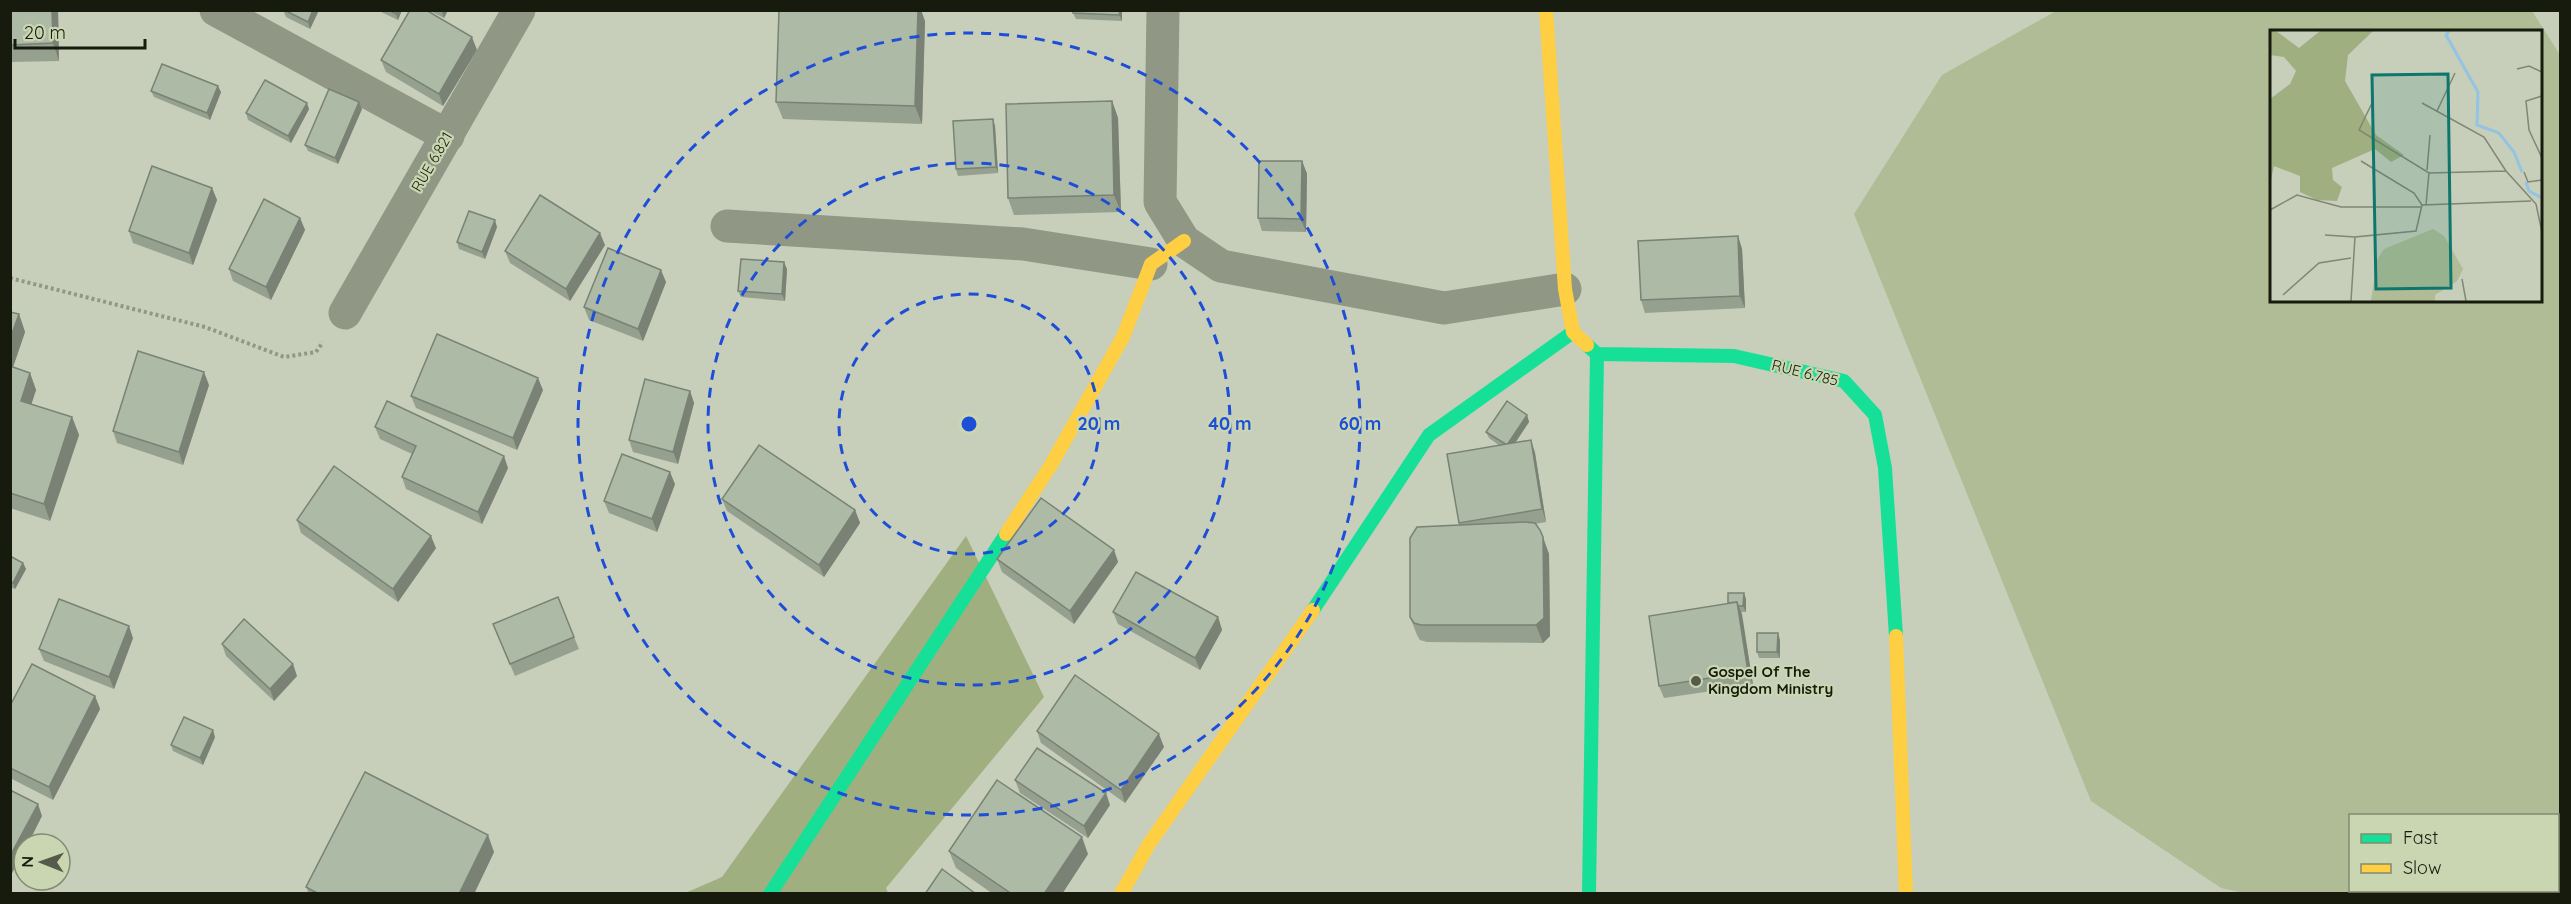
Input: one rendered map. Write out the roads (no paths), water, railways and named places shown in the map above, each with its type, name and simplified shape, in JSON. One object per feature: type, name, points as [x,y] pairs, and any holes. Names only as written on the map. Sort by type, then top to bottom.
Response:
[{"type":"street","points":[[216,10],[448,136]]},
{"type":"street","name":"RUE 6.821","points":[[345,313],[519,10]]},
{"type":"street","points":[[1162,10],[1160,202],[1184,241],[1221,266],[1444,308],[1565,289]]},
{"type":"street","points":[[1546,10],[1565,289],[1573,332],[1597,354],[1589,894]]},
{"type":"street","points":[[728,226],[1023,244],[1151,264]]},
{"type":"street","points":[[770,894],[1051,465],[1124,337],[1151,264],[1184,241]]},
{"type":"street","points":[[1121,894],[1149,844],[1310,615],[1429,435],[1573,332]]},
{"type":"street","name":"RUE 6.785","points":[[1597,354],[1734,356],[1844,381],[1875,415],[1885,468],[1893,578],[1906,894]]},
{"type":"place","name":"Gospel Of The Kingdom Ministry","points":[[1696,681]]}]
